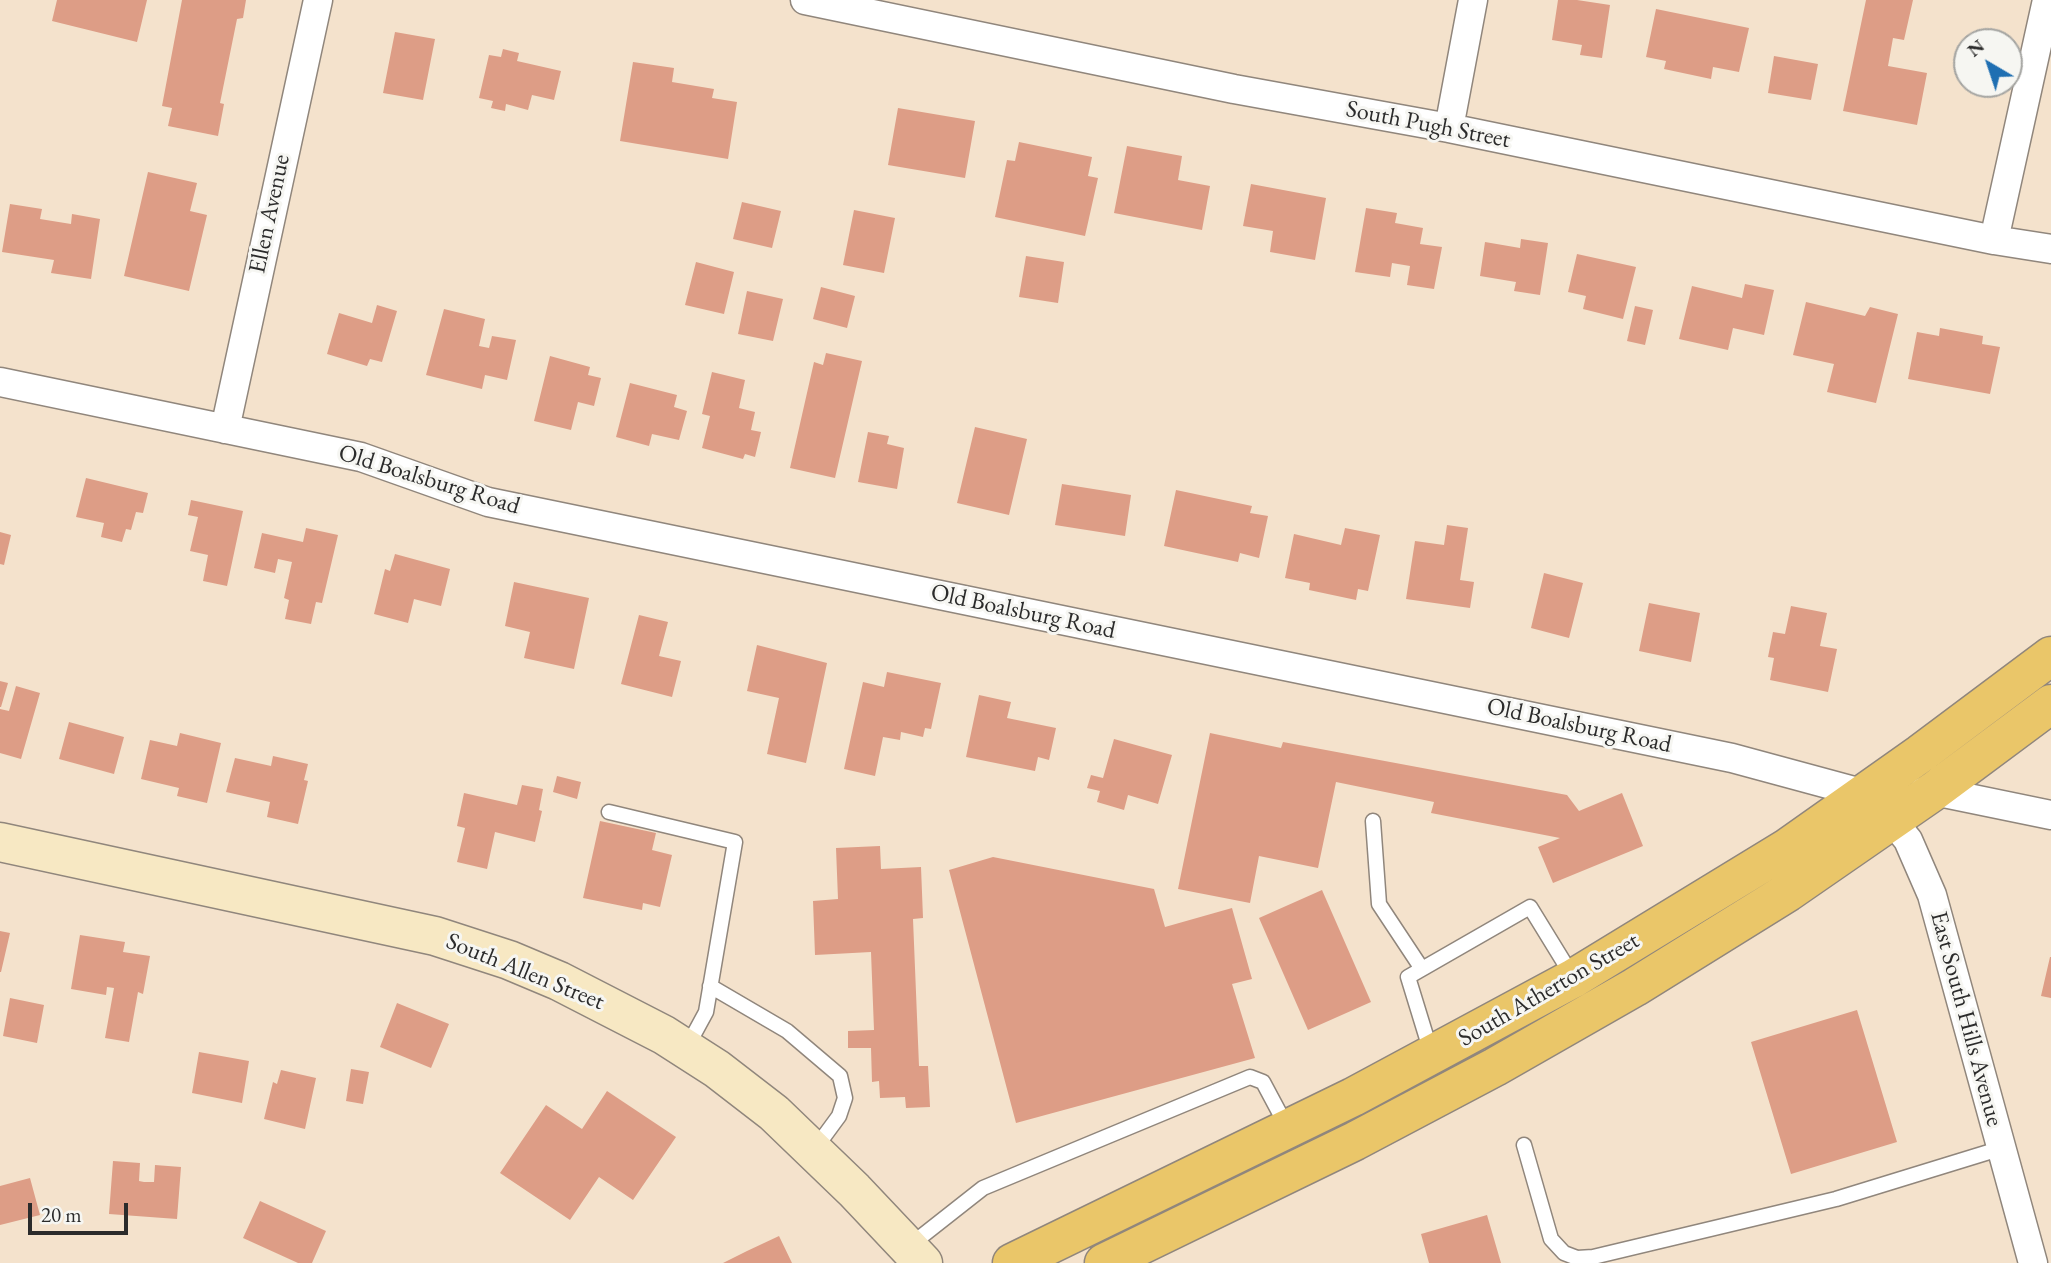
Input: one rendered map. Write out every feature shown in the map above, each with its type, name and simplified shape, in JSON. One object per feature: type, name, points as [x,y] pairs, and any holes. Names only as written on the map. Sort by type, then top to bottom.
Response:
[{"type":"main road","name":"South Atherton Street","points":[[1012,1263],[1433,1055],[1574,978],[1787,848],[1865,794],[2051,656]]},
{"type":"main road","name":"South Atherton Street","points":[[1104,1263],[1355,1141],[1636,987],[1788,891],[1934,791],[2051,704]]},
{"type":"street","name":"Ellen Avenue","points":[[225,429],[318,0]]},
{"type":"street","name":"South Pugh Street","points":[[805,0],[891,8],[1234,89],[1449,128],[1994,240],[2051,249]]},
{"type":"street","points":[[1449,128],[1474,0]]},
{"type":"street","points":[[1994,240],[2046,0]]},
{"type":"street","name":"Old Boalsburg Road","points":[[0,382],[361,457],[488,502],[1732,758],[1865,794],[1934,791],[2051,815]]},
{"type":"street","name":"East South Hills Avenue","points":[[1865,794],[1880,806],[1908,840],[1932,895],[2033,1263]]},
{"type":"street","name":"South Allen Street","points":[[0,842],[460,943],[559,981],[632,1017],[686,1048],[774,1112],[915,1255]]},
{"type":"lane","points":[[609,812],[735,842],[706,1013],[686,1048]]},
{"type":"lane","points":[[1374,821],[1379,904],[1422,968]]},
{"type":"lane","points":[[1433,1055],[1408,977],[1530,907],[1574,978]]},
{"type":"lane","points":[[710,986],[787,1031],[840,1076],[845,1098],[839,1116],[814,1150]]},
{"type":"lane","points":[[915,1255],[983,1188],[1250,1077],[1263,1083],[1289,1128]]},
{"type":"lane","points":[[1524,1145],[1551,1239],[1564,1253],[1577,1258],[1593,1257],[1836,1199],[2002,1148]]},
{"type":"building","points":[[57,0],[147,0],[137,42],[52,21]]},
{"type":"building","points":[[182,0],[246,0],[243,18],[237,19],[220,103],[224,104],[218,136],[168,126],[172,108],[162,106]]},
{"type":"building","points":[[1558,0],[1610,5],[1602,58],[1580,55],[1582,45],[1552,40]]},
{"type":"building","points":[[1866,0],[1913,0],[1904,40],[1893,38],[1888,66],[1927,73],[1917,125],[1843,111]]},
{"type":"building","points":[[1656,9],[1749,28],[1739,72],[1713,67],[1711,79],[1664,69],[1666,61],[1646,57]]},
{"type":"building","points":[[395,32],[435,39],[423,100],[383,93]]},
{"type":"building","points":[[503,49],[519,53],[517,61],[561,71],[554,100],[532,95],[528,110],[506,104],[505,111],[491,108],[493,101],[479,98],[489,55],[501,57]]},
{"type":"building","points":[[1774,56],[1818,64],[1811,100],[1768,93]]},
{"type":"building","points":[[633,62],[674,68],[672,82],[714,89],[712,98],[737,102],[728,159],[620,141]]},
{"type":"building","points":[[898,108],[975,121],[965,178],[888,165]]},
{"type":"building","points":[[1019,142],[1092,157],[1088,176],[1098,178],[1085,236],[995,217],[1007,160],[1015,161]]},
{"type":"building","points":[[1127,146],[1182,156],[1178,180],[1210,186],[1202,230],[1114,213]]},
{"type":"building","points":[[148,172],[197,183],[190,211],[207,215],[189,291],[124,276]]},
{"type":"building","points":[[1251,184],[1326,198],[1315,260],[1270,252],[1273,231],[1243,226]]},
{"type":"building","points":[[742,202],[781,211],[772,248],[733,239]]},
{"type":"building","points":[[10,204],[42,209],[40,219],[71,224],[72,214],[100,219],[91,279],[51,273],[54,260],[2,252]]},
{"type":"building","points":[[1366,208],[1397,213],[1395,223],[1423,228],[1420,244],[1442,247],[1434,289],[1407,285],[1410,266],[1392,263],[1390,277],[1355,272]]},
{"type":"building","points":[[854,210],[895,218],[884,273],[843,265]]},
{"type":"building","points":[[1521,239],[1548,243],[1540,295],[1514,291],[1516,282],[1480,276],[1485,242],[1520,248]]},
{"type":"building","points":[[1577,254],[1636,267],[1623,319],[1583,309],[1586,296],[1568,292]]},
{"type":"building","points":[[1026,256],[1064,262],[1058,303],[1019,297]]},
{"type":"building","points":[[696,262],[734,272],[724,314],[685,305]]},
{"type":"building","points":[[1745,284],[1774,290],[1764,335],[1733,328],[1728,350],[1679,339],[1692,286],[1742,298]]},
{"type":"building","points":[[821,287],[855,296],[847,328],[813,319]]},
{"type":"building","points":[[747,291],[783,299],[773,341],[738,334]]},
{"type":"building","points":[[1806,302],[1865,316],[1870,307],[1898,314],[1876,403],[1827,392],[1834,364],[1793,355]]},
{"type":"building","points":[[377,305],[397,311],[382,362],[370,359],[367,366],[327,354],[339,313],[372,323]]},
{"type":"building","points":[[1635,306],[1653,310],[1645,345],[1627,341]]},
{"type":"building","points":[[444,309],[485,319],[479,346],[489,348],[492,336],[516,340],[507,380],[485,375],[482,389],[426,375]]},
{"type":"building","points":[[1940,328],[1983,336],[1982,344],[2000,347],[1990,394],[1908,379],[1917,332],[1939,336]]},
{"type":"building","points":[[826,353],[862,361],[835,478],[790,468],[814,362],[823,365]]},
{"type":"building","points":[[550,356],[590,367],[588,375],[601,378],[594,406],[578,402],[571,430],[534,421]]},
{"type":"building","points":[[712,372],[745,380],[739,408],[755,412],[751,430],[761,432],[755,457],[745,454],[743,459],[702,448],[710,416],[702,414]]},
{"type":"building","points":[[630,383],[677,395],[674,407],[687,411],[679,440],[652,434],[649,446],[616,437]]},
{"type":"building","points":[[975,427],[1027,439],[1009,515],[957,503]]},
{"type":"building","points":[[868,432],[889,436],[887,444],[904,448],[897,489],[858,482]]},
{"type":"building","points":[[86,478],[148,493],[143,513],[136,512],[131,530],[126,529],[122,542],[101,537],[104,523],[76,517]]},
{"type":"building","points":[[1062,484],[1131,495],[1125,536],[1055,525]]},
{"type":"building","points":[[1176,490],[1252,506],[1250,513],[1268,516],[1259,558],[1240,553],[1238,562],[1164,546]]},
{"type":"building","points":[[191,500],[243,511],[227,586],[203,581],[208,555],[190,551],[198,517],[188,515]]},
{"type":"building","points":[[1447,525],[1468,528],[1460,580],[1474,582],[1470,608],[1406,599],[1415,541],[1444,545]]},
{"type":"building","points":[[306,528],[338,535],[322,603],[316,602],[311,624],[285,619],[289,600],[284,598],[292,562],[278,559],[275,573],[254,568],[262,533],[303,542]]},
{"type":"building","points":[[1345,528],[1380,535],[1368,591],[1358,589],[1356,600],[1309,590],[1310,583],[1285,578],[1294,534],[1341,545]]},
{"type":"building","points":[[0,532],[11,535],[4,565],[0,564]]},
{"type":"building","points":[[395,554],[450,569],[441,606],[414,599],[408,623],[374,614],[385,569],[390,571]]},
{"type":"building","points":[[1544,573],[1583,583],[1569,638],[1531,628]]},
{"type":"building","points":[[514,582],[589,598],[574,669],[524,658],[530,632],[505,626]]},
{"type":"building","points":[[1649,603],[1700,613],[1691,662],[1639,651]]},
{"type":"building","points":[[1791,606],[1827,613],[1820,646],[1837,649],[1828,692],[1770,680],[1774,658],[1768,657],[1773,632],[1785,634]]},
{"type":"building","points":[[639,615],[668,622],[659,656],[681,661],[672,697],[621,684]]},
{"type":"building","points":[[757,645],[827,663],[806,763],[767,754],[779,698],[747,691]]},
{"type":"building","points":[[887,672],[941,683],[931,729],[925,728],[923,737],[901,732],[900,740],[883,737],[875,776],[844,769],[863,682],[884,687]]},
{"type":"building","points":[[0,681],[8,683],[1,707],[0,707]]},
{"type":"building","points":[[16,686],[40,693],[21,759],[0,753],[0,709],[9,711]]},
{"type":"building","points":[[979,695],[1011,702],[1007,718],[1056,728],[1049,760],[1038,757],[1035,771],[966,757]]},
{"type":"building","points":[[69,722],[124,737],[114,774],[59,759]]},
{"type":"building","points":[[180,733],[221,743],[207,803],[177,796],[179,788],[141,779],[150,740],[177,746]]},
{"type":"building","points":[[1210,733],[1281,748],[1283,742],[1567,795],[1579,811],[1622,793],[1643,846],[1553,883],[1538,847],[1560,838],[1431,813],[1434,802],[1336,782],[1318,868],[1259,856],[1250,903],[1178,889]]},
{"type":"building","points":[[1114,739],[1172,755],[1158,804],[1128,795],[1124,810],[1097,802],[1100,791],[1087,788],[1091,775],[1103,778]]},
{"type":"building","points":[[273,756],[308,764],[304,780],[308,781],[298,824],[267,817],[270,802],[226,792],[235,758],[271,766]]},
{"type":"building","points":[[557,776],[581,782],[577,799],[553,792]]},
{"type":"building","points":[[522,785],[543,789],[539,810],[542,811],[535,842],[495,832],[487,869],[457,862],[465,828],[457,826],[464,793],[517,805]]},
{"type":"building","points":[[600,821],[656,833],[652,850],[672,855],[660,907],[643,903],[642,910],[583,898]]},
{"type":"building","points":[[880,846],[881,869],[921,867],[923,918],[913,919],[919,1066],[928,1066],[930,1107],[906,1108],[905,1097],[880,1098],[879,1081],[872,1082],[871,1048],[848,1048],[848,1031],[874,1030],[871,952],[815,955],[813,901],[838,899],[836,848]]},
{"type":"building","points":[[993,857],[1154,889],[1165,927],[1232,908],[1252,979],[1232,984],[1255,1058],[1016,1123],[949,870]]},
{"type":"building","points":[[1322,890],[1371,1002],[1308,1030],[1259,918]]},
{"type":"building","points":[[0,931],[10,933],[1,972],[0,972]]},
{"type":"building","points":[[80,935],[125,942],[123,952],[150,956],[143,994],[138,992],[129,1042],[105,1038],[114,988],[107,987],[106,995],[71,989]]},
{"type":"building","points":[[2051,957],[2051,998],[2041,996]]},
{"type":"building","points":[[10,998],[44,1005],[37,1043],[3,1036]]},
{"type":"building","points":[[397,1003],[449,1024],[431,1068],[380,1047]]},
{"type":"building","points":[[1857,1010],[1897,1142],[1791,1174],[1751,1042]]},
{"type":"building","points":[[199,1052],[249,1061],[242,1103],[192,1093]]},
{"type":"building","points":[[351,1069],[369,1072],[363,1104],[346,1101]]},
{"type":"building","points":[[281,1070],[316,1078],[305,1129],[264,1119],[273,1082],[277,1084]]},
{"type":"building","points":[[607,1091],[676,1137],[633,1200],[599,1177],[570,1220],[500,1173],[546,1105],[582,1129]]},
{"type":"building","points":[[113,1161],[140,1163],[139,1181],[144,1182],[154,1182],[155,1165],[181,1167],[177,1219],[109,1214]]},
{"type":"building","points":[[30,1178],[40,1215],[0,1225],[0,1186]]},
{"type":"building","points":[[260,1201],[326,1231],[312,1263],[298,1263],[243,1238]]},
{"type":"building","points":[[1487,1215],[1501,1263],[1429,1263],[1421,1234]]},
{"type":"building","points":[[779,1236],[792,1263],[723,1263],[747,1251]]}]
